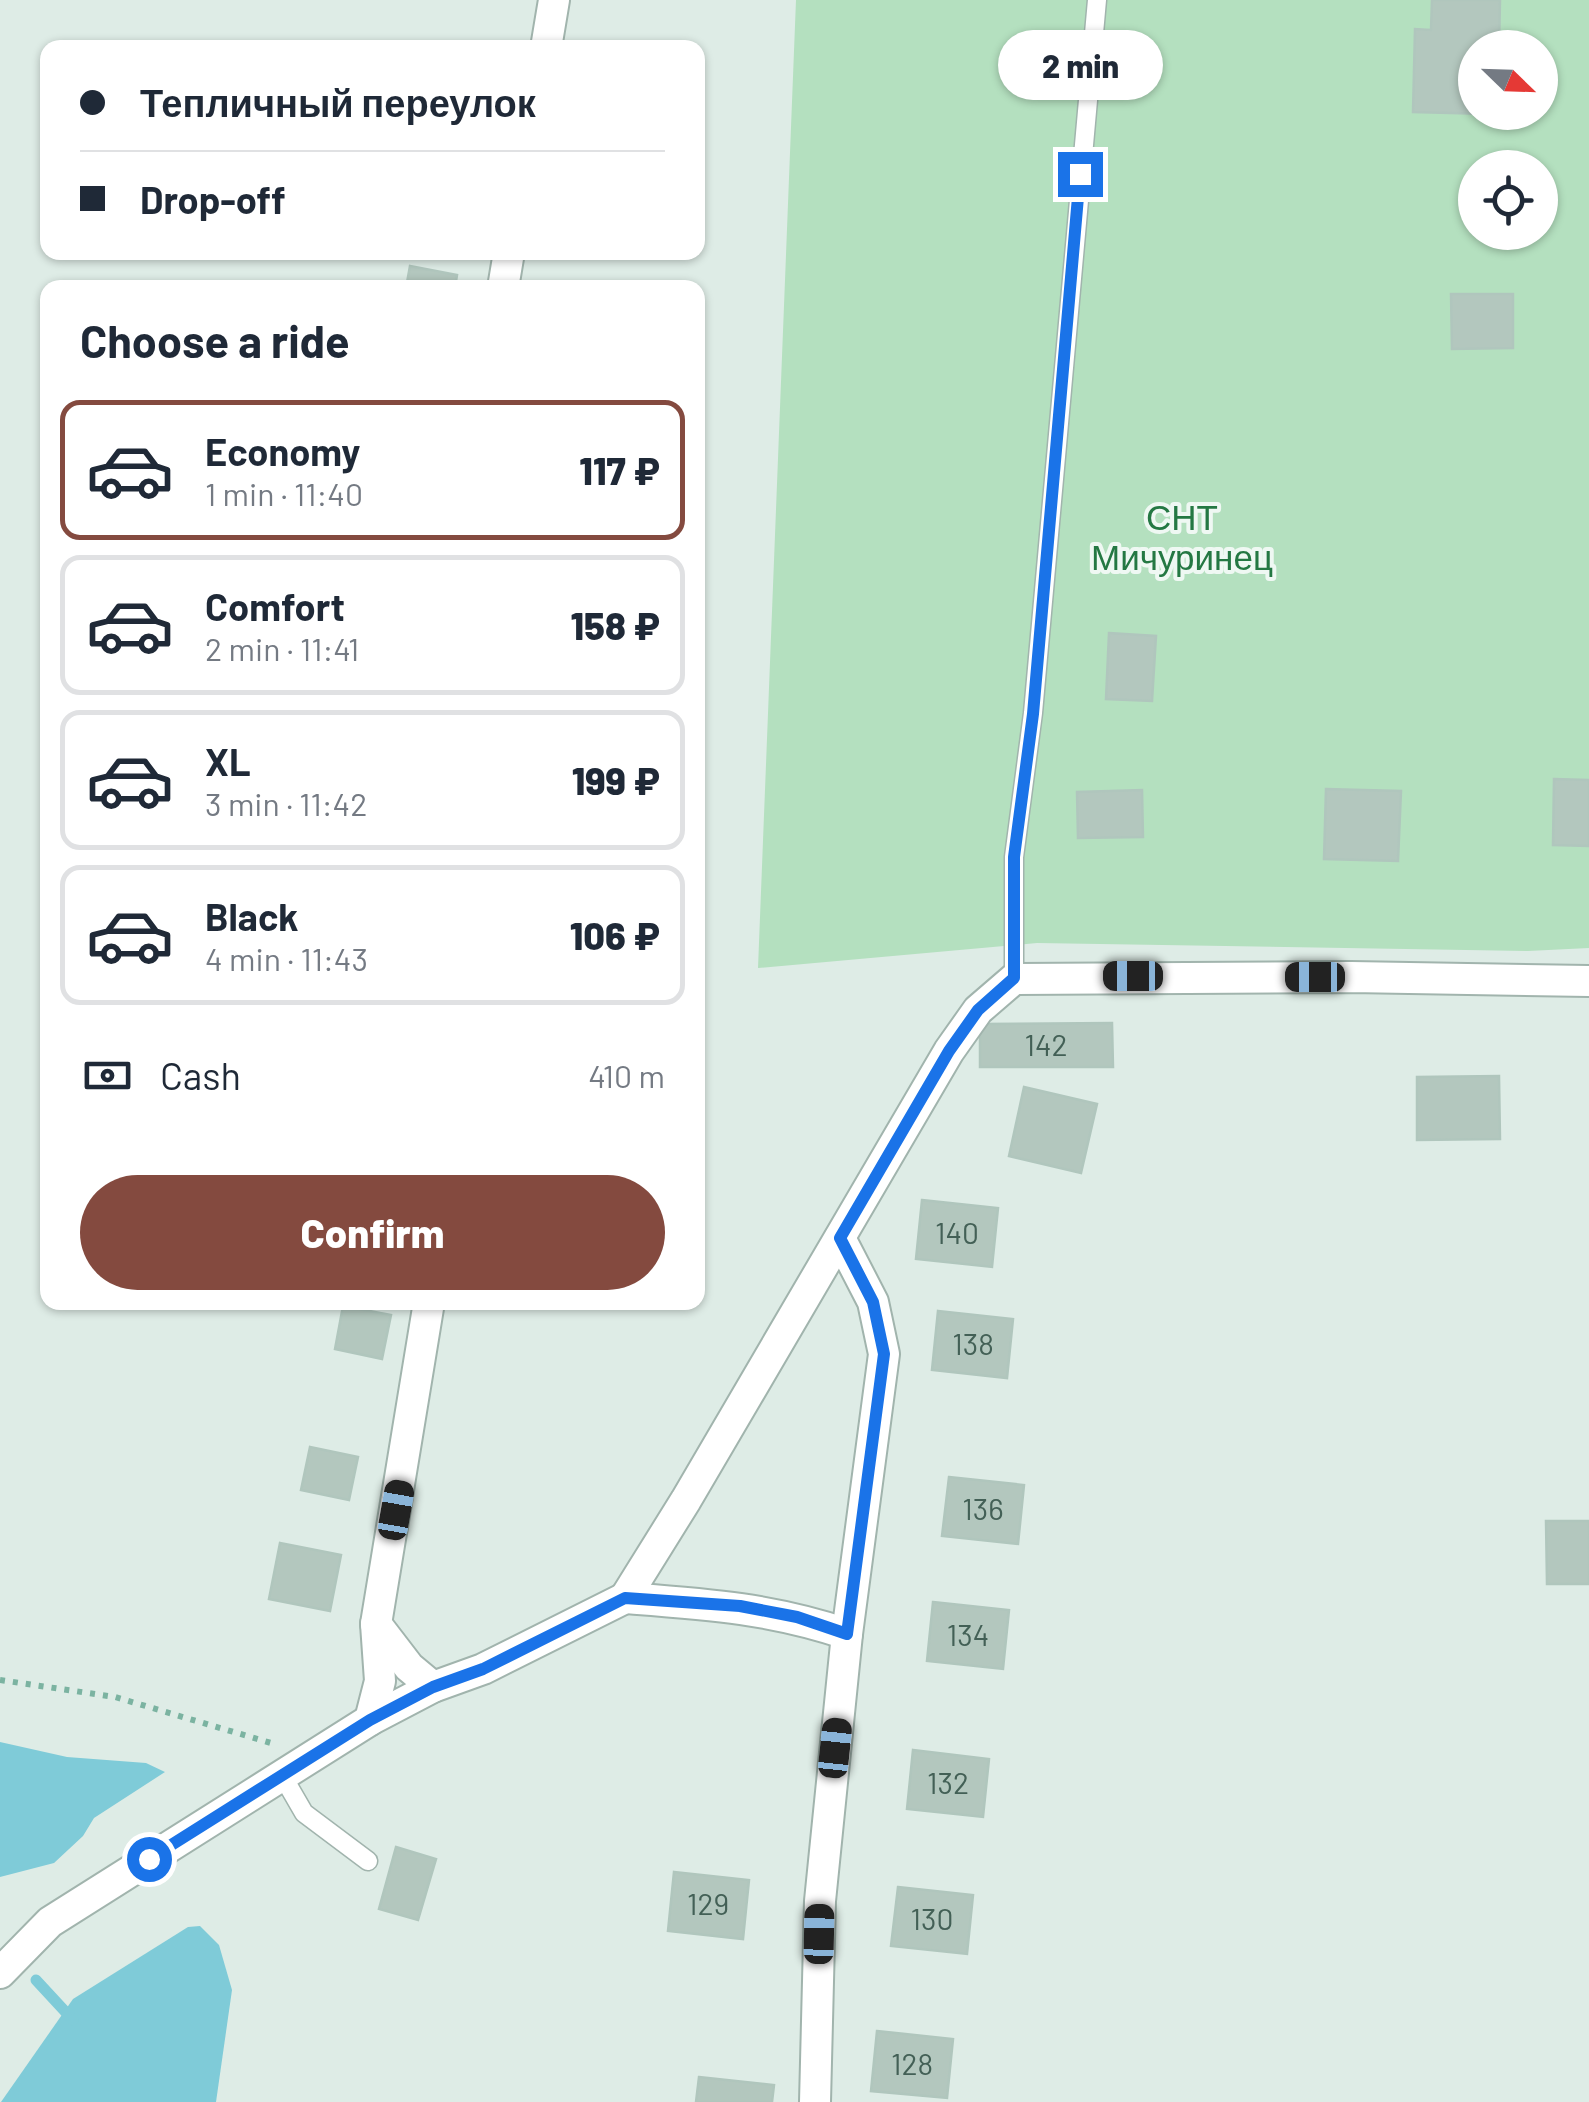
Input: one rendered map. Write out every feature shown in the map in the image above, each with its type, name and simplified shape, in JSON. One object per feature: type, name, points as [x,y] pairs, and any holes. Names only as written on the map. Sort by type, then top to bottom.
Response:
[{"type":"street","points":[[547,40],[554,0]]},
{"type":"street","points":[[625,1598],[949,1051],[978,1010],[1014,978],[1293,976],[1589,981]]},
{"type":"street","points":[[815,2102],[820,1901],[847,1634],[884,1354],[873,1302],[840,1238]]},
{"type":"street","points":[[370,1720],[380,1680],[376,1624],[427,1310]]},
{"type":"street","points":[[0,1973],[50,1922],[370,1720],[625,1598],[740,1606],[797,1617],[847,1634]]},
{"type":"street","points":[[376,1624],[409,1668],[433,1687]]},
{"type":"lane","points":[[1014,978],[1014,857],[1033,714],[1097,0]]},
{"type":"lane","points":[[282,1776],[304,1813],[368,1861]]},
{"type":"path","points":[[0,1680],[115,1697],[314,1756]]},
{"type":"green space","name":"СНТ Мичуринец","points":[[796,0],[1589,0],[1589,948],[1528,951],[1037,943],[758,968]]},
{"type":"water","points":[[0,1742],[67,1757],[146,1763],[165,1772],[94,1818],[83,1836],[54,1863],[0,1877]]},
{"type":"water","points":[[200,1926],[219,1945],[232,1990],[216,2102],[1,2102],[73,1999],[188,1927]]},
{"type":"building","points":[[1432,0],[1500,0],[1499,30],[1458,30],[1458,113],[1413,112],[1415,29],[1431,30]]},
{"type":"building","points":[[410,266],[457,275],[456,280],[407,280]]},
{"type":"building","points":[[1451,294],[1513,294],[1513,348],[1452,349]]},
{"type":"building","points":[[1109,633],[1156,636],[1152,701],[1106,699]]},
{"type":"building","points":[[1554,779],[1589,780],[1589,846],[1553,845]]},
{"type":"building","points":[[1326,789],[1401,791],[1398,861],[1324,859]]},
{"type":"building","points":[[1142,790],[1143,837],[1078,838],[1077,792]]},
{"type":"building","points":[[1112,1023],[1113,1067],[980,1067],[980,1024]]},
{"type":"building","points":[[1499,1076],[1500,1139],[1417,1140],[1417,1077]]},
{"type":"building","points":[[1024,1087],[1097,1104],[1081,1173],[1009,1156]]},
{"type":"building","points":[[922,1200],[998,1208],[992,1267],[916,1259]]},
{"type":"building","points":[[342,1310],[391,1315],[382,1359],[335,1349]]},
{"type":"building","points":[[938,1311],[1013,1319],[1007,1378],[932,1370]]},
{"type":"building","points":[[310,1447],[358,1457],[349,1500],[301,1490]]},
{"type":"building","points":[[949,1477],[1024,1485],[1018,1544],[942,1536]]},
{"type":"building","points":[[1546,1521],[1589,1521],[1589,1584],[1547,1584]]},
{"type":"building","points":[[280,1543],[341,1555],[330,1611],[269,1599]]},
{"type":"building","points":[[933,1602],[1009,1610],[1003,1669],[927,1661]]},
{"type":"building","points":[[913,1750],[989,1759],[983,1817],[907,1809]]},
{"type":"building","points":[[396,1847],[436,1859],[418,1920],[379,1909]]},
{"type":"building","points":[[674,1872],[749,1880],[743,1939],[668,1931]]},
{"type":"building","points":[[898,1887],[973,1895],[967,1954],[891,1946]]},
{"type":"building","points":[[877,2031],[953,2039],[947,2098],[871,2091]]},
{"type":"building","points":[[699,2077],[774,2085],[772,2102],[696,2102]]},
{"type":"waterway","points":[[36,1980],[73,2020]]},
{"type":"route","points":[[149,1859],[370,1720],[625,1598],[740,1606],[797,1617],[847,1634],[884,1354],[873,1302],[840,1238],[949,1051],[978,1010],[1014,978],[1014,857],[1033,714],[1080,174]]}]
